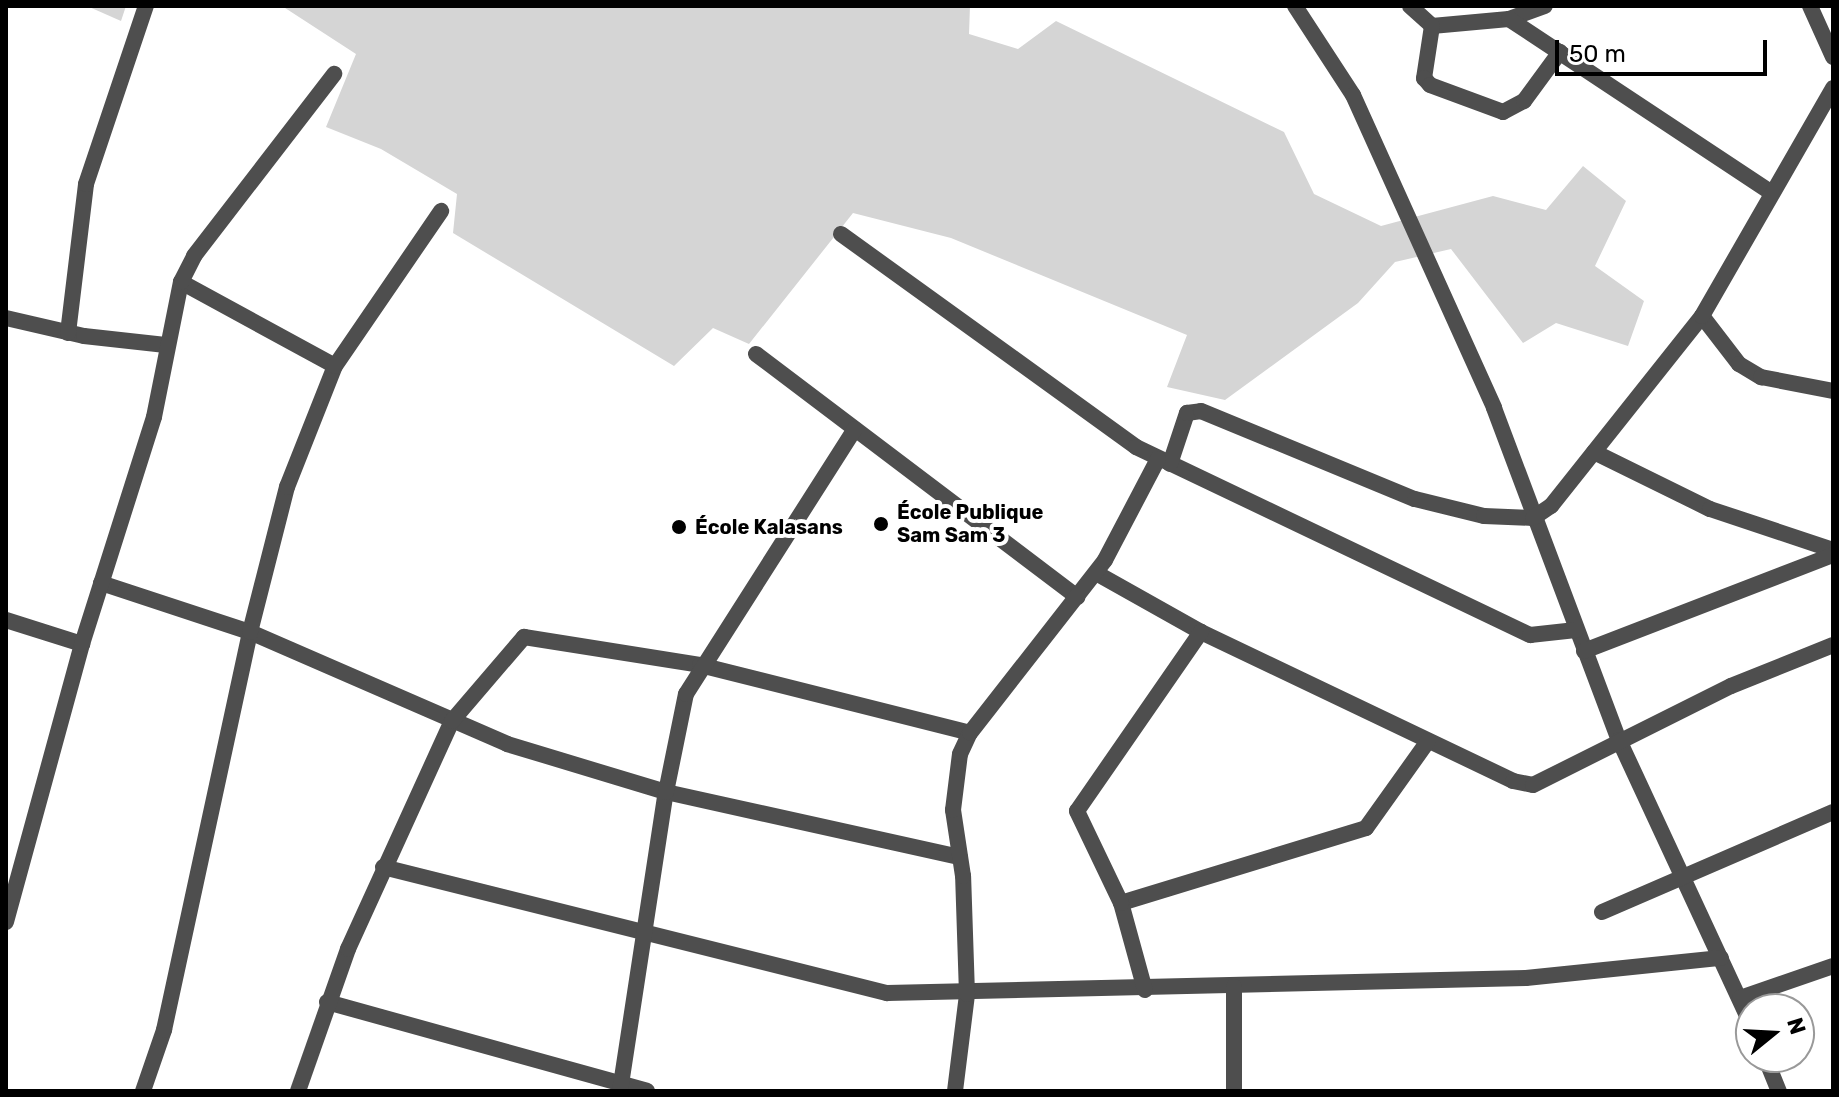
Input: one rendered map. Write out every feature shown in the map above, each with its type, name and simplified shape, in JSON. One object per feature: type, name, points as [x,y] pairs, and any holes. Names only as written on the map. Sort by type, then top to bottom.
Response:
[{"type":"street","points":[[68,333],[86,184],[146,6]]},
{"type":"street","points":[[1295,6],[1353,95],[1494,408],[1619,740],[1738,993]]},
{"type":"street","points":[[1410,6],[1432,26],[1509,19],[1545,6]]},
{"type":"street","points":[[1810,6],[1833,57]]},
{"type":"street","points":[[1509,19],[1770,192]]},
{"type":"street","points":[[1432,26],[1424,78],[1503,112],[1524,101],[1560,52]]},
{"type":"street","points":[[6,922],[14,850],[154,417],[181,282],[194,256],[334,74]]},
{"type":"street","points":[[955,1091],[967,994],[954,775],[970,733],[1096,573],[1164,461],[1187,413],[1201,411],[1415,499],[1484,516],[1533,518],[1551,506],[1702,316],[1770,192],[1833,88]]},
{"type":"street","points":[[143,1091],[164,1030],[250,632],[287,487],[335,366],[441,211]]},
{"type":"street","points":[[841,234],[1164,461],[1530,635],[1576,630]]},
{"type":"street","points":[[181,282],[335,366]]},
{"type":"street","points":[[1702,316],[1739,364],[1761,377],[1833,391]]},
{"type":"street","points":[[6,318],[68,333],[166,345]]},
{"type":"street","points":[[756,354],[1077,597]]},
{"type":"street","points":[[621,1088],[666,792],[686,694],[700,665],[855,429]]},
{"type":"street","points":[[1594,452],[1710,509],[1833,553]]},
{"type":"street","points":[[1584,651],[1833,553]]},
{"type":"street","points":[[1096,573],[1201,632],[1428,741],[1533,785],[1731,686],[1833,645]]},
{"type":"street","points":[[101,583],[250,632],[507,744],[666,792],[960,857]]},
{"type":"street","points":[[6,620],[82,644]]},
{"type":"street","points":[[1145,990],[1121,903],[1080,820],[1079,802],[1151,711],[1201,632]]},
{"type":"street","points":[[298,1091],[327,1002],[383,867],[452,721],[524,637],[700,665],[970,733]]},
{"type":"street","points":[[1121,903],[1366,828],[1428,741]]},
{"type":"street","points":[[1602,912],[1833,812]]},
{"type":"street","points":[[383,867],[887,993],[1145,990],[1526,978],[1721,958]]},
{"type":"street","points":[[1755,993],[1833,966]]},
{"type":"street","points":[[1234,987],[1234,1091]]},
{"type":"street","points":[[327,1002],[621,1088],[647,1091]]},
{"type":"shaded area","points":[[87,6],[126,6],[121,21]]},
{"type":"shaded area","points":[[282,6],[970,6],[969,34],[1018,49],[1056,21],[1284,132],[1314,194],[1381,226],[1493,196],[1546,210],[1583,166],[1626,201],[1595,266],[1644,301],[1628,346],[1556,323],[1523,343],[1451,249],[1395,262],[1358,303],[1225,400],[1167,387],[1187,335],[951,238],[853,213],[749,344],[713,328],[674,366],[453,233],[457,194],[381,149],[326,127],[356,54]]},
{"type":"place","name":"École Publique Sam Sam 3","points":[[881,524]]},
{"type":"place","name":"École Kalasans","points":[[679,527]]}]
